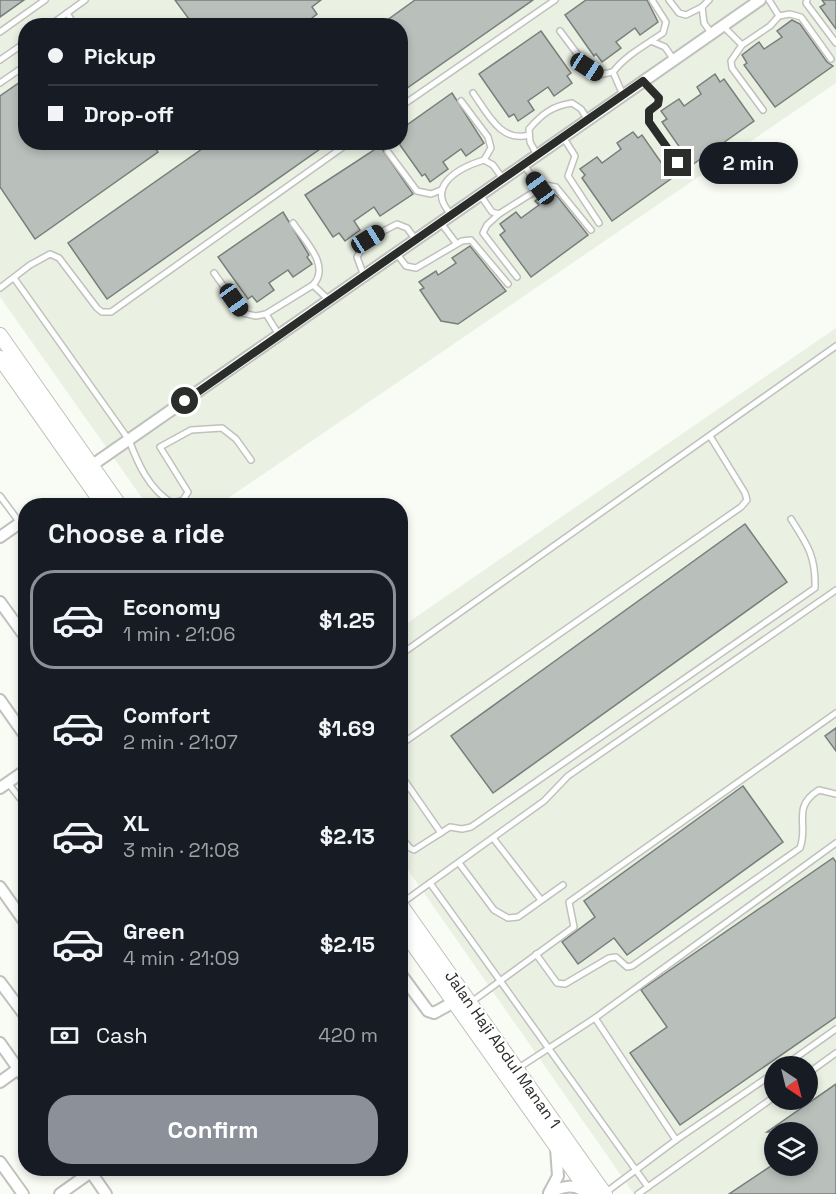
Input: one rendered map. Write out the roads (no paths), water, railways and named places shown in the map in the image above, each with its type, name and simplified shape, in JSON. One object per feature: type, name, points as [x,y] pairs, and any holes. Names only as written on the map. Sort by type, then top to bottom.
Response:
[{"type":"street","points":[[92,466],[760,0]]},
{"type":"street","points":[[0,335],[114,498]]},
{"type":"street","points":[[0,358],[98,498]]},
{"type":"street","points":[[0,537],[18,529]]},
{"type":"street","points":[[0,602],[18,627]]},
{"type":"street","points":[[0,700],[18,726]]},
{"type":"street","points":[[4,785],[18,775]]},
{"type":"street","points":[[0,887],[18,913]]},
{"type":"street","name":"Jalan Haji Abdul Manan 1","points":[[408,915],[604,1194]]},
{"type":"street","name":"Jalan Haji Abdul Manan 1","points":[[408,940],[447,1006],[589,1194]]},
{"type":"street","points":[[0,982],[18,1006]]},
{"type":"street","points":[[408,984],[428,1011],[447,1006]]},
{"type":"street","points":[[0,1043],[18,1069],[0,1082]]},
{"type":"street","points":[[548,1193],[558,1176],[555,1146]]},
{"type":"street","points":[[0,1162],[22,1194]]},
{"type":"street","points":[[60,1194],[82,1176]]},
{"type":"street","points":[[94,1176],[106,1194]]},
{"type":"street","points":[[548,1193],[568,1186],[576,1186],[589,1194]]},
{"type":"lane","points":[[20,18],[45,0]]},
{"type":"lane","points":[[60,18],[85,0]]},
{"type":"lane","points":[[408,101],[555,0]]},
{"type":"lane","points":[[560,31],[587,67],[598,75],[613,72],[621,62],[663,33],[666,22],[652,0]]},
{"type":"lane","points":[[669,0],[679,13],[686,15],[702,7],[709,0]]},
{"type":"lane","points":[[769,0],[779,16]]},
{"type":"lane","points":[[807,0],[806,3],[836,43]]},
{"type":"lane","points":[[702,7],[704,23],[712,34]]},
{"type":"lane","points":[[67,13],[70,18]]},
{"type":"lane","points":[[763,110],[732,68],[731,61],[742,45],[770,26],[779,16],[790,14],[801,17],[831,59]]},
{"type":"lane","points":[[0,32],[18,19]]},
{"type":"lane","points":[[723,26],[742,45]]},
{"type":"lane","points":[[651,41],[665,46],[674,60]]},
{"type":"lane","points":[[0,60],[18,48]]},
{"type":"lane","points":[[0,83],[18,71]]},
{"type":"lane","points":[[613,72],[623,95]]},
{"type":"lane","points":[[643,81],[659,98],[658,104],[649,111],[649,122],[678,163]]},
{"type":"lane","points":[[473,93],[506,134],[517,139],[529,135]]},
{"type":"lane","points":[[452,215],[444,207],[441,190],[443,183],[471,164],[484,160],[491,148],[488,137],[461,101]]},
{"type":"lane","points":[[537,155],[530,142],[529,129],[542,114],[556,106],[572,103],[581,109],[588,120]]},
{"type":"lane","points":[[563,137],[576,156],[568,176],[599,223]]},
{"type":"lane","points":[[0,288],[30,265],[50,254],[59,258],[97,308],[102,312],[111,312],[339,150]]},
{"type":"lane","points":[[388,152],[417,191],[431,194],[441,190]]},
{"type":"lane","points":[[484,160],[493,165],[503,179]]},
{"type":"lane","points":[[524,165],[540,188]]},
{"type":"lane","points":[[517,277],[483,233],[487,225],[499,213],[545,185],[556,187],[591,230]]},
{"type":"lane","points":[[480,195],[492,212],[499,213]]},
{"type":"lane","points":[[441,222],[456,243]]},
{"type":"lane","points":[[214,273],[243,313],[256,316],[267,314],[313,285],[320,278],[321,268],[293,223]]},
{"type":"lane","points":[[364,276],[357,257],[368,239],[397,224],[407,228],[416,240]]},
{"type":"lane","points":[[396,253],[406,266],[416,268],[456,243],[471,240],[508,284]]},
{"type":"lane","points":[[14,278],[129,440],[139,466],[164,498]]},
{"type":"lane","points":[[313,285],[329,300]]},
{"type":"lane","points":[[267,314],[279,335]]},
{"type":"lane","points":[[408,649],[836,346]]},
{"type":"lane","points":[[184,498],[188,492],[160,447],[173,438],[191,430],[222,428],[236,439],[251,460]]},
{"type":"lane","points":[[408,740],[741,507],[747,500],[745,493],[710,436]]},
{"type":"lane","points":[[0,495],[18,520]]},
{"type":"lane","points":[[408,846],[414,849],[451,827],[462,829],[471,827],[815,588],[816,567],[810,549],[791,519]]},
{"type":"lane","points":[[408,898],[544,801],[568,776],[836,590]]},
{"type":"lane","points":[[470,1003],[574,927],[569,902],[836,713]]},
{"type":"lane","points":[[4,785],[18,798]]},
{"type":"lane","points":[[408,785],[441,832]]},
{"type":"lane","points":[[536,954],[557,982],[565,984],[609,958],[616,957],[627,967],[632,966],[800,848],[803,842],[801,816],[808,797],[819,790],[836,794]]},
{"type":"lane","points":[[493,838],[541,900]]},
{"type":"lane","points":[[516,1069],[595,1018],[836,843]]},
{"type":"lane","points":[[459,863],[494,910],[507,918],[518,917],[563,885]]},
{"type":"lane","points":[[430,883],[648,1187]]},
{"type":"lane","points":[[595,1018],[676,1140]]},
{"type":"lane","points":[[798,1056],[836,1029]]},
{"type":"lane","points":[[818,1066],[836,1053]]},
{"type":"lane","points":[[604,1194],[635,1168],[764,1080]]},
{"type":"lane","points":[[638,1194],[764,1104]]}]
